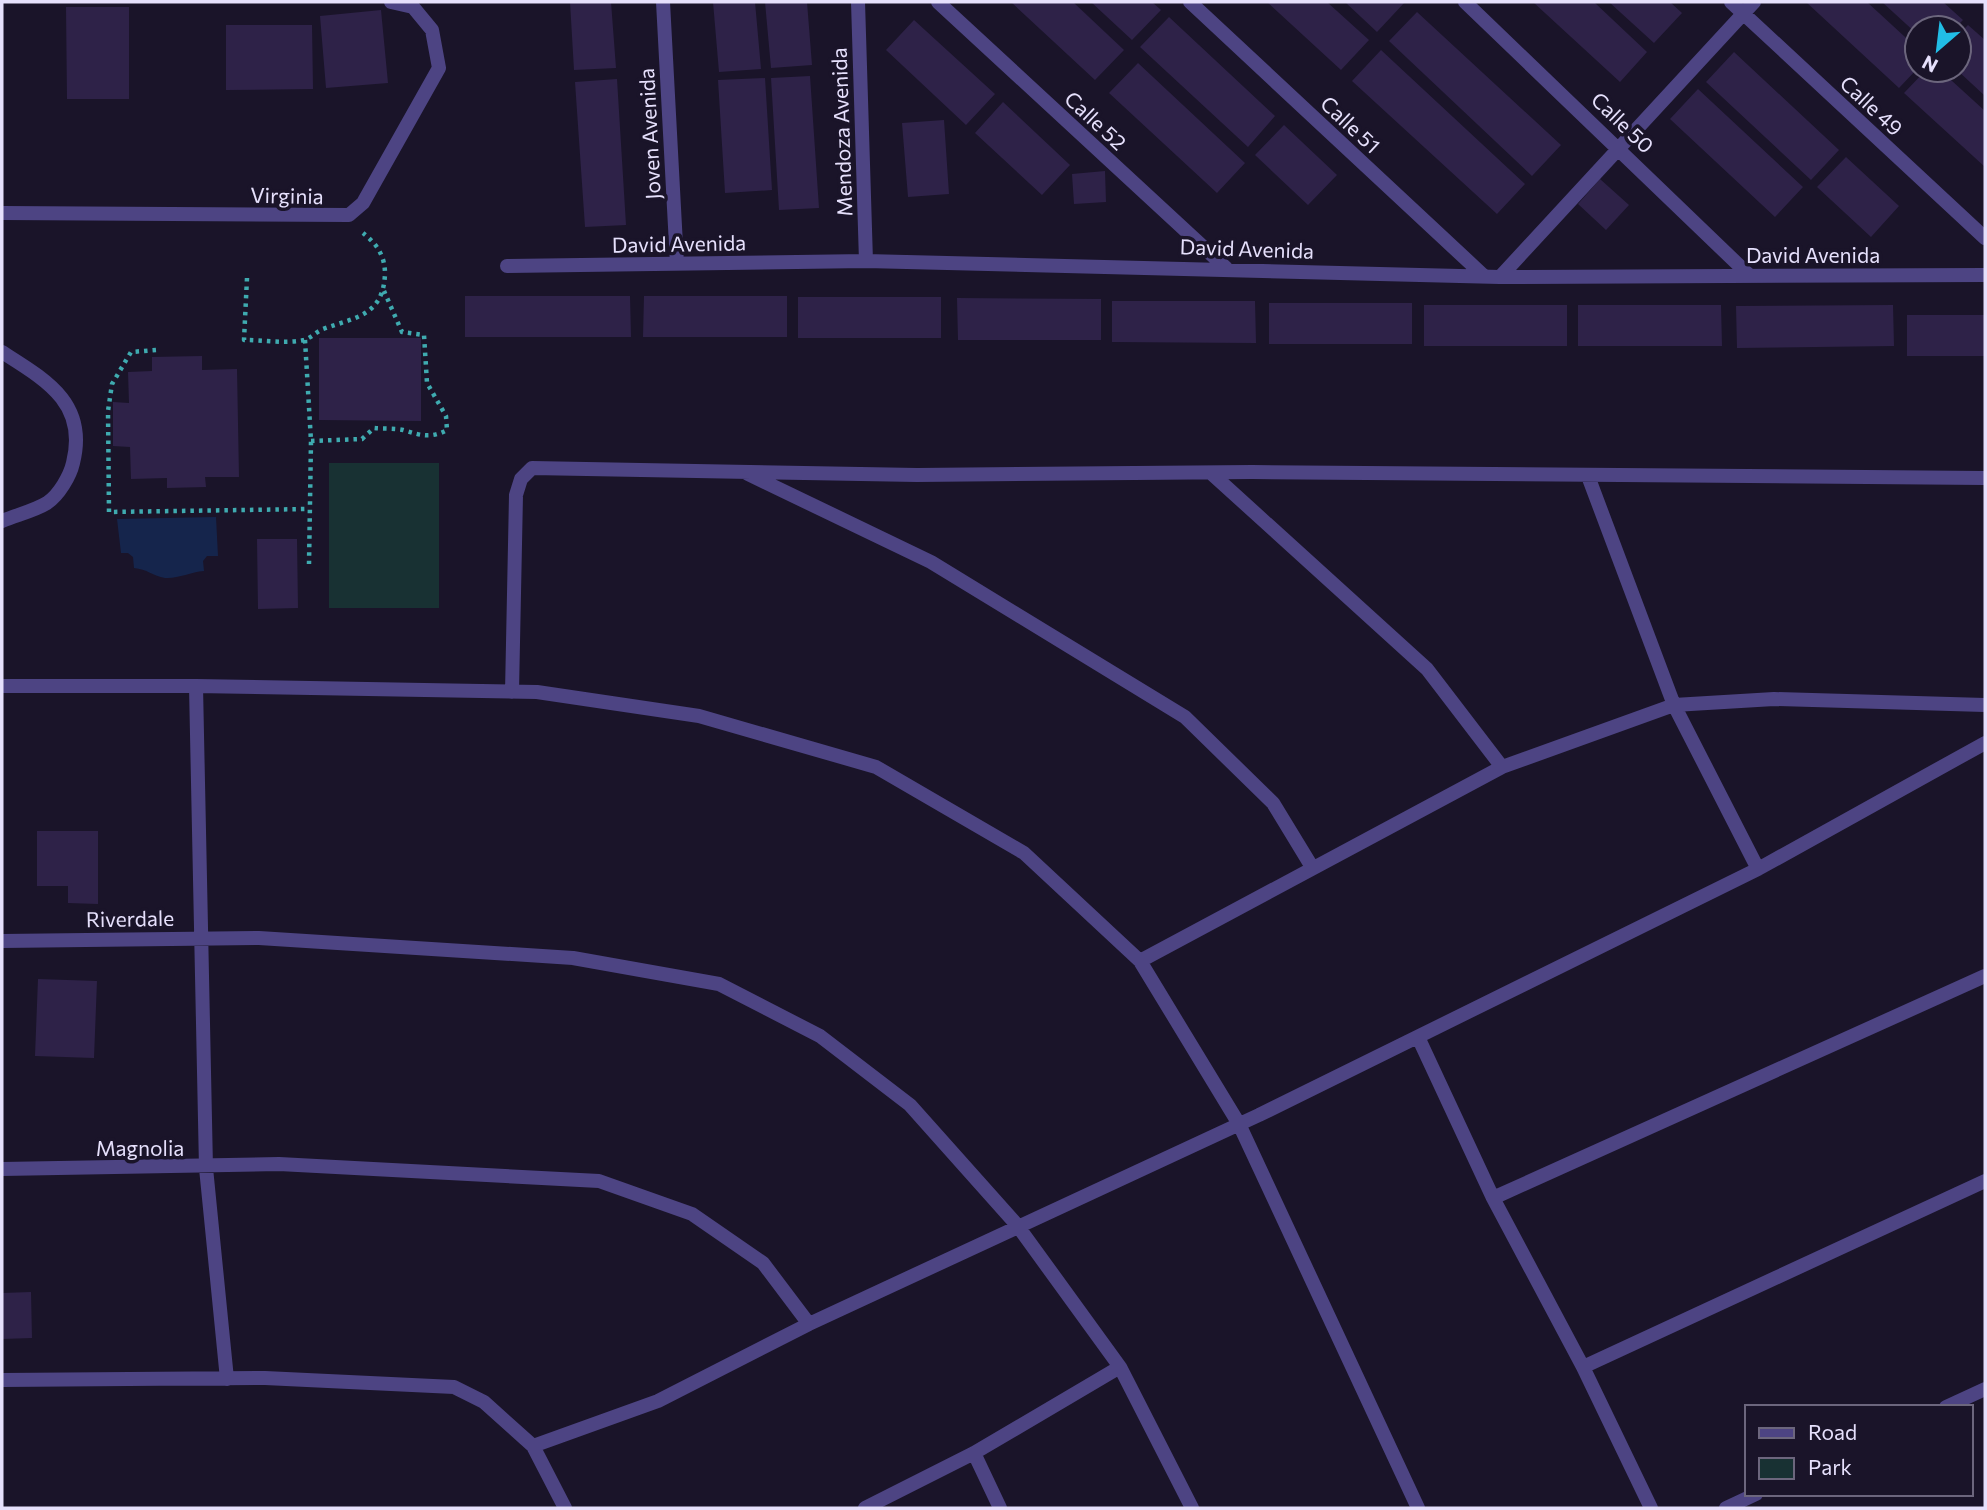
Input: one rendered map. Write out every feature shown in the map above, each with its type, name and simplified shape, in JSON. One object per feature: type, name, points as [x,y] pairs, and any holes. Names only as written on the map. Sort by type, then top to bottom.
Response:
[{"type":"street","name":"Virginia","points":[[2,213],[349,215],[363,203],[439,68],[432,30],[413,7],[391,2]]},
{"type":"street","name":"Joven Avenida","points":[[663,2],[677,264]]},
{"type":"street","name":"Mendoza Avenida","points":[[858,2],[866,261]]},
{"type":"street","name":"Calle 52","points":[[938,2],[1226,268]]},
{"type":"street","name":"Calle 51","points":[[1190,2],[1484,276]]},
{"type":"street","name":"Calle 50","points":[[1465,2],[1749,275]]},
{"type":"street","name":"Calle 49","points":[[1731,2],[1985,238]]},
{"type":"street","points":[[1500,277],[1754,2]]},
{"type":"street","name":"David Avenida","points":[[507,266],[866,261],[1500,277],[1985,275]]},
{"type":"street","points":[[2,352],[49,382],[71,408],[79,442],[70,475],[48,502],[2,521]]},
{"type":"street","points":[[512,692],[516,495],[521,479],[532,468],[917,475],[1211,473],[1985,478]]},
{"type":"street","points":[[743,472],[931,562],[1185,717],[1273,803],[1312,867]]},
{"type":"street","points":[[1211,473],[1427,669],[1502,767]]},
{"type":"street","points":[[1588,476],[1674,705],[1758,869]]},
{"type":"street","points":[[2,686],[174,684],[537,692],[699,716],[876,767],[1024,853],[1140,961],[1239,1124],[1418,1508]]},
{"type":"street","points":[[196,686],[206,1168],[227,1378]]},
{"type":"street","points":[[1140,961],[1502,767],[1674,705],[1774,699],[1985,705]]},
{"type":"street","points":[[533,1446],[658,1401],[809,1324],[1239,1124],[1758,869],[1985,743]]},
{"type":"street","name":"Riverdale","points":[[2,941],[259,938],[573,958],[719,984],[820,1037],[910,1105],[1017,1225],[1120,1367],[1192,1508]]},
{"type":"street","points":[[1493,1198],[1985,976]]},
{"type":"street","points":[[1418,1037],[1493,1198],[1583,1367],[1651,1508]]},
{"type":"street","name":"Magnolia","points":[[2,1169],[206,1168],[279,1164],[599,1181],[692,1213],[764,1263],[809,1324]]},
{"type":"street","points":[[1583,1367],[1985,1181]]},
{"type":"street","points":[[865,1508],[974,1453],[1120,1367]]},
{"type":"street","points":[[2,1380],[227,1378],[454,1387],[484,1402],[533,1446],[565,1508]]},
{"type":"street","points":[[1950,1405],[1985,1389]]},
{"type":"street","points":[[974,1453],[1000,1508]]},
{"type":"street","points":[[1726,1508],[1752,1496]]},
{"type":"path","points":[[247,278],[244,340],[305,340],[321,330],[363,315],[379,303],[384,291],[385,260],[349,215]]},
{"type":"path","points":[[311,441],[362,439],[374,428],[403,430],[415,436],[437,435],[447,430],[446,416],[427,383],[424,335],[402,332],[384,291]]},
{"type":"path","points":[[305,340],[311,441],[309,564]]},
{"type":"path","points":[[156,350],[131,352],[111,384],[108,411],[109,512],[309,509]]},
{"type":"green space","points":[[329,463],[439,463],[439,608],[329,608]]},
{"type":"water","points":[[216,517],[218,556],[207,556],[203,561],[204,571],[165,578],[134,568],[133,557],[128,553],[121,553],[117,519]]},
{"type":"building","points":[[570,2],[611,2],[616,68],[574,70]]},
{"type":"building","points":[[713,2],[755,2],[761,69],[719,72]]},
{"type":"building","points":[[765,2],[807,2],[812,65],[771,68]]},
{"type":"building","points":[[1011,2],[1073,2],[1124,50],[1095,80]]},
{"type":"building","points":[[1091,2],[1152,2],[1161,10],[1132,40]]},
{"type":"building","points":[[1267,2],[1327,2],[1369,40],[1341,70]]},
{"type":"building","points":[[1345,2],[1405,2],[1377,32]]},
{"type":"building","points":[[1533,2],[1594,2],[1647,52],[1620,82]]},
{"type":"building","points":[[1609,2],[1670,2],[1682,13],[1654,43]]},
{"type":"building","points":[[1806,2],[1867,2],[1903,35],[1903,84],[1899,88]]},
{"type":"building","points":[[1882,2],[1943,2],[1956,14],[1903,14],[1903,21]]},
{"type":"building","points":[[66,7],[129,7],[129,99],[67,99]]},
{"type":"building","points":[[381,10],[388,83],[326,88],[320,16]]},
{"type":"building","points":[[1417,12],[1561,145],[1532,176],[1389,41]]},
{"type":"building","points":[[1169,17],[1275,116],[1248,147],[1140,47]]},
{"type":"building","points":[[914,20],[995,94],[966,125],[886,50]]},
{"type":"building","points":[[226,25],[312,25],[313,89],[226,90]]},
{"type":"building","points":[[1973,29],[1985,40],[1985,96],[1972,84]]},
{"type":"building","points":[[1381,50],[1525,184],[1497,214],[1352,81]]},
{"type":"building","points":[[1734,52],[1839,150],[1811,180],[1706,82]]},
{"type":"building","points":[[1138,63],[1245,163],[1217,193],[1109,93]]},
{"type":"building","points":[[810,76],[819,208],[779,210],[771,78]]},
{"type":"building","points":[[765,78],[772,190],[725,193],[718,80]]},
{"type":"building","points":[[617,79],[626,225],[585,227],[575,82]]},
{"type":"building","points":[[1913,84],[1955,84],[1985,111],[1985,167],[1904,93]]},
{"type":"building","points":[[1698,89],[1803,187],[1775,217],[1670,119]]},
{"type":"building","points":[[1003,102],[1070,165],[1042,195],[975,133]]},
{"type":"building","points":[[944,120],[949,194],[908,197],[902,123]]},
{"type":"building","points":[[1284,125],[1337,175],[1308,205],[1255,155]]},
{"type":"building","points":[[1846,157],[1899,206],[1871,237],[1817,187]]},
{"type":"building","points":[[1105,171],[1106,202],[1074,204],[1072,174]]},
{"type":"building","points":[[1600,179],[1629,205],[1606,230],[1578,204]]},
{"type":"building","points":[[465,296],[630,296],[631,337],[465,337]]},
{"type":"building","points":[[644,296],[787,296],[787,337],[643,337]]},
{"type":"building","points":[[798,297],[941,297],[941,338],[798,338]]},
{"type":"building","points":[[957,298],[1101,299],[1101,340],[958,340]]},
{"type":"building","points":[[1112,301],[1255,301],[1256,343],[1112,342]]},
{"type":"building","points":[[1269,303],[1412,303],[1412,344],[1269,344]]},
{"type":"building","points":[[1424,305],[1567,305],[1567,346],[1424,346]]},
{"type":"building","points":[[1578,305],[1721,305],[1722,346],[1578,346]]},
{"type":"building","points":[[1893,305],[1894,346],[1737,348],[1736,306]]},
{"type":"building","points":[[1907,315],[1985,315],[1985,356],[1907,356]]},
{"type":"building","points":[[319,338],[421,338],[421,421],[319,420]]},
{"type":"building","points":[[202,356],[202,370],[237,369],[239,477],[205,477],[206,487],[167,488],[167,478],[131,479],[130,447],[113,446],[113,402],[129,403],[128,372],[152,371],[152,357]]},
{"type":"building","points":[[257,539],[297,539],[298,608],[258,609]]},
{"type":"building","points":[[37,831],[98,831],[98,904],[68,903],[68,886],[37,886]]},
{"type":"building","points":[[38,979],[97,981],[94,1058],[35,1056]]},
{"type":"building","points":[[31,1292],[32,1338],[2,1339],[2,1293]]}]
